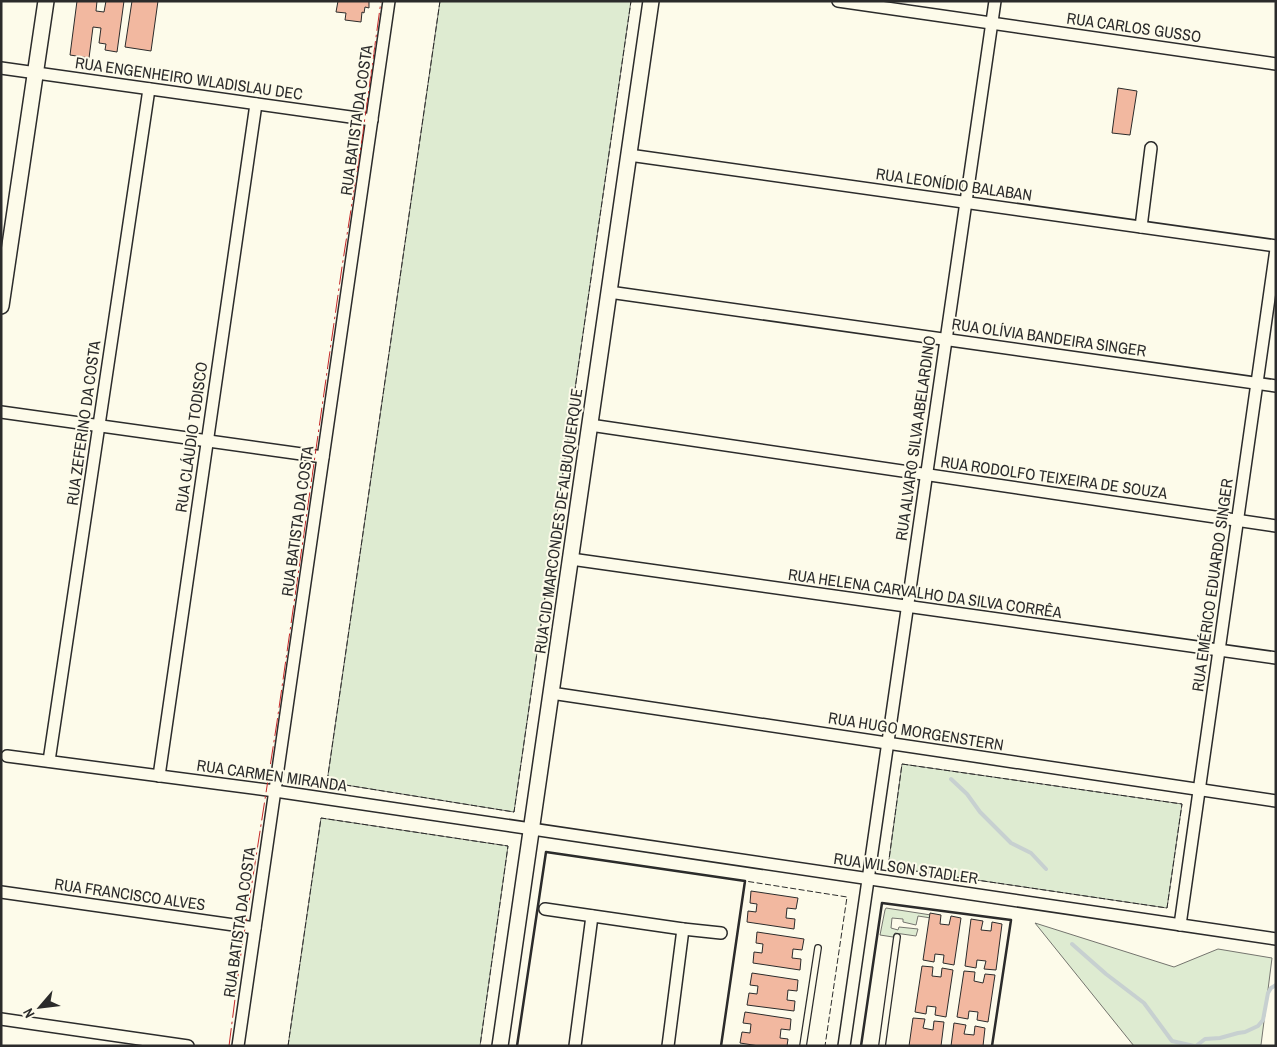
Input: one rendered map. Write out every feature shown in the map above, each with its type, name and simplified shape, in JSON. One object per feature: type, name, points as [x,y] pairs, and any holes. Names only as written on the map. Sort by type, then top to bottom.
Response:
[{"type":"street","points":[[1,306],[46,1]]},
{"type":"street","name":"RUA BATISTA DA COSTA","points":[[238,1046],[389,1]]},
{"type":"street","name":"RUA CID MARCONDES DE ALBUQUERQUE","points":[[500,1046],[651,1]]},
{"type":"street","name":"RUA CARLOS GUSSO","points":[[838,1],[1276,64]]},
{"type":"street","name":"RUA ALVARO SILVA ABELARDINO","points":[[844,1046],[995,1]]},
{"type":"street","name":"RUA ENGENHEIRO WLADISLAU DEC","points":[[1,68],[372,120]]},
{"type":"street","name":"RUA ZEFERINO DA COSTA","points":[[49,761],[149,89]]},
{"type":"street","name":"RUA CLÁUDIO TODISCO","points":[[159,776],[256,104]]},
{"type":"street","points":[[1142,227],[1151,148]]},
{"type":"street","name":"RUA LEONÍDIO BALABAN","points":[[629,155],[1276,247]]},
{"type":"street","name":"RUA EMÉRICO EDUARDO SINGER","points":[[1180,925],[1276,247]]},
{"type":"street","name":"RUA OLÍVIA BANDEIRA SINGER","points":[[609,292],[1276,386]]},
{"type":"street","points":[[1,412],[323,457]]},
{"type":"street","name":"RUA RODOLFO TEIXEIRA DE SOUZA","points":[[590,425],[1276,526]]},
{"type":"street","name":"RUA HELENA CARVALHO DA SILVA CORRÊA","points":[[571,559],[1276,658]]},
{"type":"street","name":"RUA HUGO MORGENSTERN","points":[[551,693],[1276,802]]},
{"type":"street","name":"RUA CARMEN MIRANDA","points":[[7,756],[274,791],[532,829]]},
{"type":"street","name":"RUA WILSON STADLER","points":[[532,829],[1276,939]]},
{"type":"street","name":"RUA FRANCISCO ALVES","points":[[1,892],[255,928]]},
{"type":"street","points":[[545,908],[683,930],[721,933]]},
{"type":"street","points":[[575,1046],[592,916]]},
{"type":"street","points":[[668,1046],[683,930]]},
{"type":"street","points":[[1,1019],[188,1046]]},
{"type":"lane","points":[[882,1046],[897,937]]},
{"type":"lane","points":[[803,1046],[818,948]]},
{"type":"green space","points":[[440,1],[631,1],[514,812],[327,782]]},
{"type":"green space","points":[[902,764],[1182,804],[1167,908],[888,867]]},
{"type":"green space","points":[[321,818],[508,846],[480,1046],[288,1046]]},
{"type":"green space","points":[[886,908],[931,915],[931,918],[918,916],[916,925],[903,922],[903,919],[892,918],[891,928],[898,930],[899,927],[918,929],[916,936],[895,933],[893,937],[880,935]]},
{"type":"green space","points":[[1035,923],[1174,967],[1218,949],[1272,958],[1261,1045],[1134,1046]]},
{"type":"building","points":[[77,1],[97,1],[96,11],[104,12],[106,1],[124,1],[117,52],[105,50],[106,44],[99,43],[101,28],[93,27],[89,58],[70,55]]},
{"type":"building","points":[[132,1],[158,1],[151,51],[125,47]]},
{"type":"building","points":[[338,1],[369,1],[369,8],[365,7],[364,13],[362,12],[361,22],[345,20],[346,13],[336,12]]},
{"type":"building","points":[[1118,88],[1137,91],[1130,135],[1112,133]]},
{"type":"building","points":[[751,891],[798,898],[796,909],[787,908],[786,918],[795,919],[794,929],[747,922],[748,911],[756,912],[757,904],[750,903]]},
{"type":"building","points":[[930,913],[941,915],[940,924],[949,925],[951,916],[961,918],[954,965],[943,963],[944,955],[935,954],[934,962],[923,960]]},
{"type":"building","points":[[971,919],[983,921],[981,930],[991,931],[992,922],[1002,924],[996,970],[984,969],[986,961],[977,960],[976,968],[965,966]]},
{"type":"building","points":[[757,932],[804,939],[802,950],[793,949],[792,958],[801,959],[800,970],[753,963],[754,952],[762,953],[763,944],[756,943]]},
{"type":"building","points":[[922,966],[933,967],[932,976],[941,977],[942,968],[953,970],[946,1017],[935,1015],[936,1007],[927,1006],[926,1014],[915,1012]]},
{"type":"building","points":[[964,971],[975,972],[974,981],[983,983],[985,974],[995,975],[988,1022],[977,1020],[978,1012],[969,1011],[968,1019],[957,1017]]},
{"type":"building","points":[[752,973],[798,980],[797,991],[788,990],[787,1000],[795,1001],[794,1011],[747,1005],[749,993],[757,994],[758,986],[750,985]]},
{"type":"building","points":[[745,1012],[791,1019],[790,1030],[781,1029],[780,1038],[788,1039],[787,1046],[759,1046],[740,1043],[742,1032],[750,1033],[751,1024],[743,1023]]},
{"type":"building","points":[[913,1018],[925,1019],[923,1028],[933,1030],[934,1021],[944,1022],[941,1046],[909,1046]]},
{"type":"building","points":[[954,1023],[966,1025],[964,1034],[974,1035],[975,1026],[985,1028],[983,1046],[951,1046]]},
{"type":"waterway","points":[[951,779],[1011,843],[1031,853],[1046,869]]},
{"type":"waterway","points":[[1072,944],[1106,974],[1144,1003],[1172,1041],[1194,1046]]},
{"type":"waterway","points":[[1196,1046],[1205,1039],[1220,1038],[1245,1032],[1258,1026],[1263,1020],[1268,993],[1276,985]]},
{"type":"fence","points":[[440,1],[327,782],[514,812],[631,1]]},
{"type":"fence","points":[[902,764],[1182,804],[1167,908],[888,867],[902,764]]},
{"type":"fence","points":[[288,1046],[321,818],[508,846],[480,1046]]},
{"type":"fence","points":[[721,1046],[745,881],[847,897],[825,1046]]},
{"type":"wall","points":[[517,1046],[546,852],[745,881],[721,1046]]},
{"type":"wall","points":[[861,1046],[882,903],[1011,920],[992,1046]]},
{"type":"power","points":[[229,1046],[381,1]]}]
